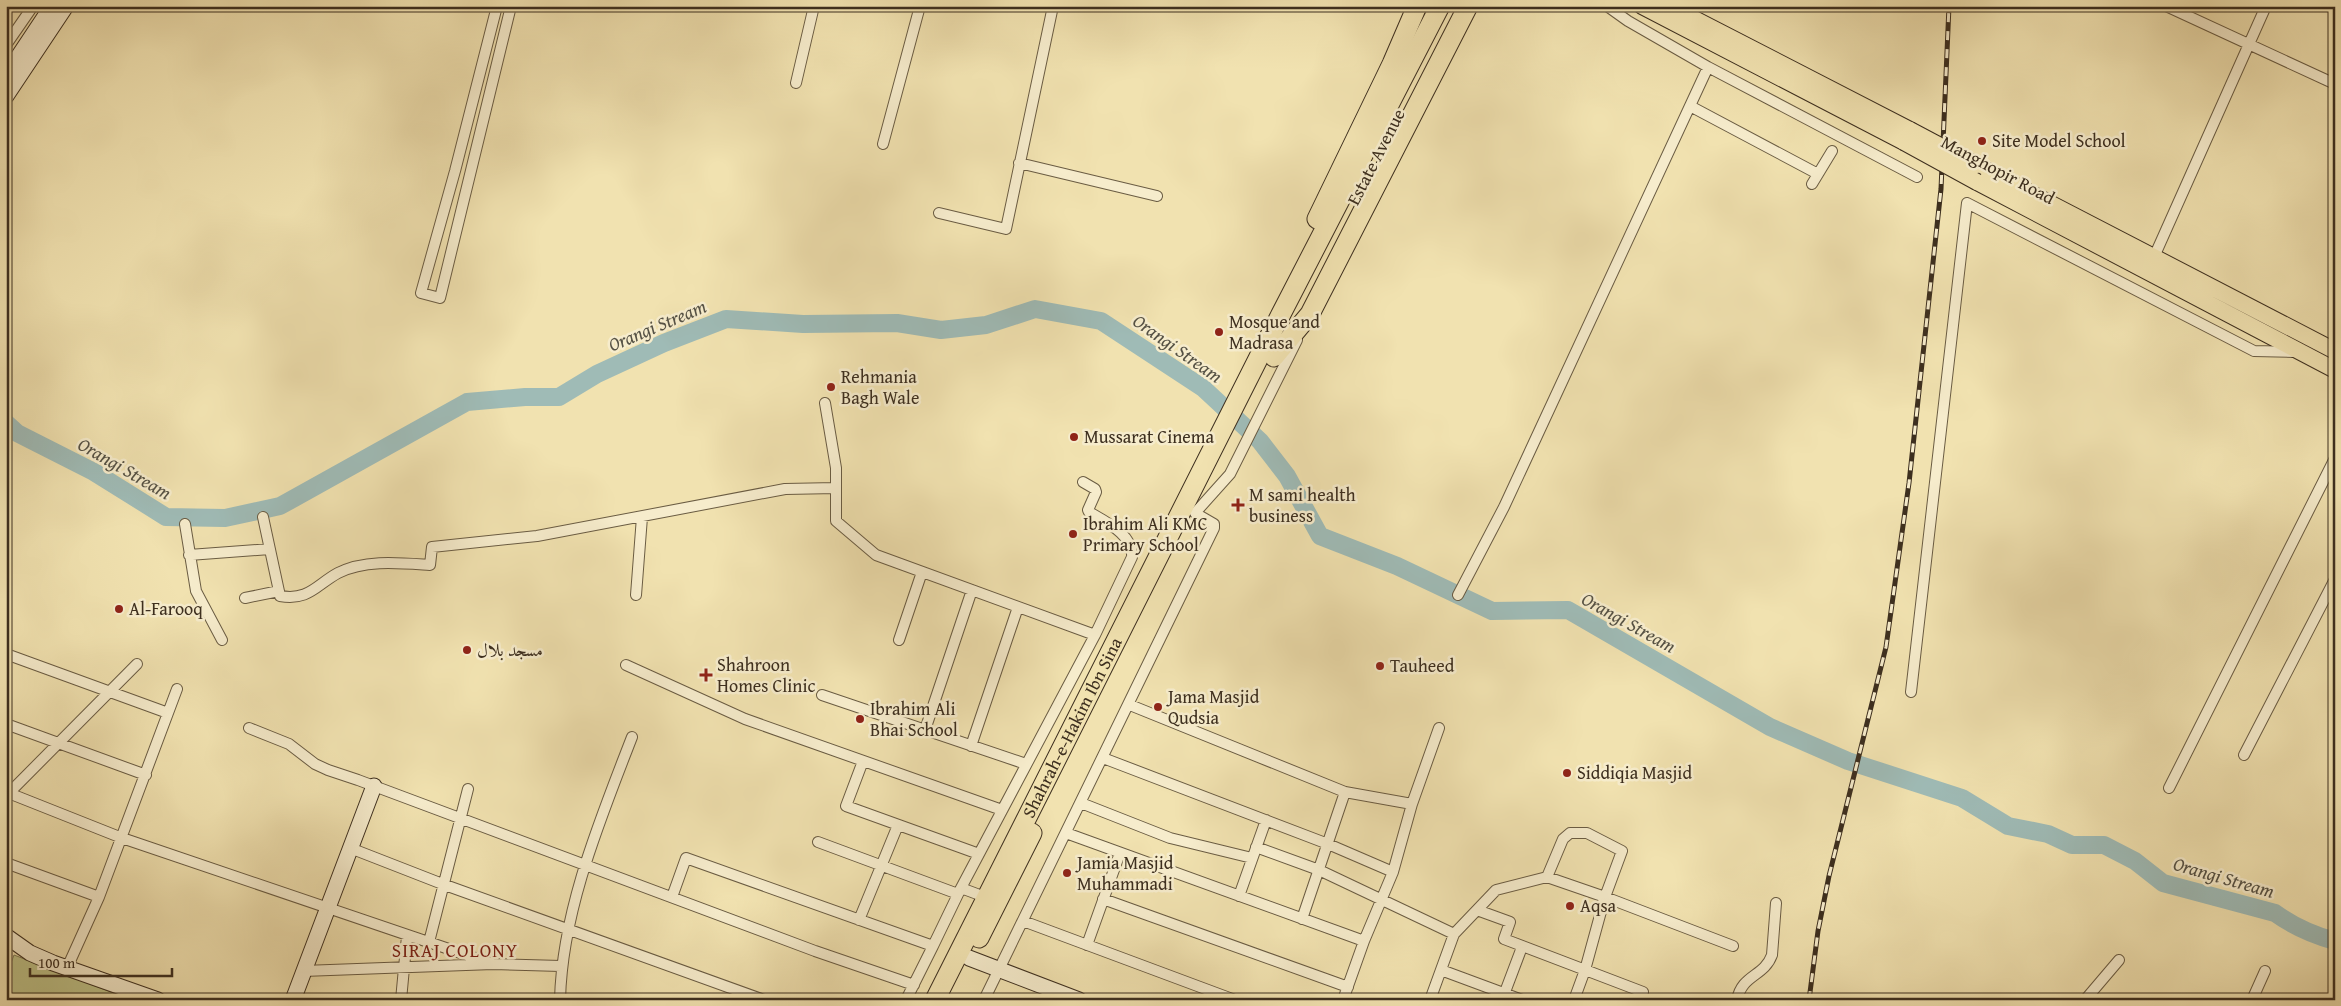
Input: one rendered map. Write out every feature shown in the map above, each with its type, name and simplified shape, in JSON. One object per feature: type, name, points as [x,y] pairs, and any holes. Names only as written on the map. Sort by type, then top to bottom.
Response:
[{"type":"highway","points":[[1268,354],[1282,290],[1392,64],[1417,6]]},
{"type":"highway","points":[[1392,64],[1426,6]]},
{"type":"highway","points":[[1216,459],[1440,6]]},
{"type":"highway","name":"Estate Avenue","points":[[1268,354],[1304,311],[1463,7]]},
{"type":"highway","name":"Shahrah-e-Hakim Ibn Sina","points":[[949,1000],[1194,513],[1216,459]]},
{"type":"highway","name":"Shahrah-e-Hakim Ibn Sina","points":[[935,1000],[985,897],[1216,459]]},
{"type":"main road","name":"Manghopir Road","points":[[1642,6],[1907,136],[1976,165],[2335,351]]},
{"type":"main road","name":"Manghopir Road","points":[[1669,6],[1907,136],[1977,182],[2335,370]]},
{"type":"street","points":[[6,45],[10,33],[33,6]]},
{"type":"street","points":[[6,75],[52,6]]},
{"type":"street","points":[[6,96],[66,6]]},
{"type":"street","points":[[497,6],[455,171],[421,293],[440,298],[511,6]]},
{"type":"street","points":[[796,83],[814,6]]},
{"type":"street","points":[[883,144],[920,6]]},
{"type":"street","points":[[939,213],[1006,229],[1053,6]]},
{"type":"street","points":[[1607,6],[1628,21],[1708,67],[1917,177]]},
{"type":"street","points":[[2166,6],[2335,84]]},
{"type":"street","points":[[2154,257],[2266,6]]},
{"type":"street","points":[[1458,595],[1504,507],[1708,67]]},
{"type":"street","points":[[1690,106],[1818,174]]},
{"type":"street","points":[[1812,184],[1832,151]]},
{"type":"street","points":[[1019,163],[1157,196]]},
{"type":"street","points":[[455,171],[470,174]]},
{"type":"street","points":[[1911,692],[1967,203],[2254,351],[2300,352]]},
{"type":"street","points":[[984,1000],[1130,705],[1214,528],[1214,524],[1194,513],[1230,474],[1304,311]]},
{"type":"street","points":[[824,403],[835,460],[836,521],[876,555],[1095,635]]},
{"type":"street","points":[[2169,788],[2335,458]]},
{"type":"street","points":[[906,1000],[934,946],[959,891],[1095,635],[1132,557],[1129,542],[1113,527],[1089,512],[1088,510],[1096,492],[1095,489],[1082,482]]},
{"type":"street","points":[[263,517],[280,596],[284,597],[306,595],[338,573],[356,567],[394,563],[430,565],[432,546],[537,536],[785,489],[836,488]]},
{"type":"street","points":[[636,595],[642,517]]},
{"type":"street","points":[[185,524],[196,591],[222,640]]},
{"type":"street","points":[[189,555],[270,549]]},
{"type":"street","points":[[899,640],[922,572]]},
{"type":"street","points":[[2244,755],[2335,579]]},
{"type":"street","points":[[925,730],[972,590]]},
{"type":"street","points":[[245,598],[279,591]]},
{"type":"street","points":[[971,746],[1018,607]]},
{"type":"street","points":[[6,654],[168,713]]},
{"type":"street","points":[[137,664],[112,692],[7,794],[122,838],[493,964]]},
{"type":"street","points":[[626,665],[745,719],[1002,810]]},
{"type":"street","points":[[67,968],[99,898],[177,689]]},
{"type":"street","points":[[822,695],[1026,764]]},
{"type":"street","points":[[1130,705],[1345,792],[1412,804]]},
{"type":"street","points":[[6,724],[146,775]]},
{"type":"street","points":[[249,728],[289,744],[315,764],[328,770],[914,985]]},
{"type":"street","points":[[1343,1000],[1364,941],[1394,872],[1412,804],[1438,728]]},
{"type":"street","points":[[560,1000],[561,966],[585,865],[632,737]]},
{"type":"street","points":[[1103,758],[1328,844],[1394,872]]},
{"type":"street","points":[[863,761],[846,806],[979,854]]},
{"type":"street","points":[[293,1000],[374,786]]},
{"type":"street","points":[[429,942],[462,820],[468,789]]},
{"type":"street","points":[[1302,919],[1345,792]]},
{"type":"street","points":[[1081,803],[1170,838],[1252,858]]},
{"type":"street","points":[[1239,896],[1266,820]]},
{"type":"street","points":[[859,920],[898,825]]},
{"type":"street","points":[[1066,833],[1364,941]]},
{"type":"street","points":[[1547,877],[1566,835],[1586,833],[1622,851],[1605,897],[1585,970],[1574,1000]]},
{"type":"street","points":[[818,842],[881,866],[959,891],[985,897]]},
{"type":"street","points":[[1256,847],[1319,870],[1454,934]]},
{"type":"street","points":[[350,848],[445,885],[764,1000]]},
{"type":"street","points":[[1087,945],[1120,853]]},
{"type":"street","points":[[672,897],[686,858],[934,946]]},
{"type":"street","points":[[6,863],[99,898]]},
{"type":"street","points":[[1430,1000],[1454,934],[1496,890],[1547,877],[1733,946]]},
{"type":"street","points":[[1103,899],[1348,987]]},
{"type":"street","points":[[1737,1000],[1743,983],[1769,963],[1772,955],[1776,903]]},
{"type":"street","points":[[1477,910],[1510,922],[1504,940],[1642,992]]},
{"type":"street","points":[[1023,921],[1235,1000]]},
{"type":"street","points":[[402,1000],[407,936]]},
{"type":"street","points":[[8,942],[30,953],[141,997],[158,1000]]},
{"type":"street","points":[[1503,996],[1522,947]]},
{"type":"street","points":[[969,958],[1079,1000]]},
{"type":"street","points":[[2085,1000],[2119,960]]},
{"type":"street","points":[[303,971],[404,969],[493,964],[561,966]]},
{"type":"street","points":[[1441,970],[1503,996],[1522,1000]]},
{"type":"street","points":[[2252,1000],[2265,971]]},
{"type":"green space","points":[[14,955],[132,1000],[6,1000],[6,976]]},
{"type":"waterway","name":"Orangi Stream","points":[[6,423],[17,433],[94,472],[166,517],[225,518],[280,506],[467,402],[525,397],[559,397],[597,374],[664,343],[726,319],[803,324],[897,323],[941,330],[986,325],[1035,309],[1101,321],[1203,388],[1260,441],[1287,476],[1320,536],[1397,566],[1492,611],[1568,610],[1770,727],[1848,761],[1962,798],[2008,826],[2048,834],[2072,845],[2104,845],[2135,861],[2163,883],[2275,913],[2304,930],[2335,941]]},
{"type":"railway","points":[[1809,1000],[1818,931],[1829,876],[1886,647],[1909,483],[1941,189],[1949,6]]},
{"type":"place","name":"Site Model School","points":[[1982,141]]},
{"type":"place","name":"Mosque and Madrasa","points":[[1219,332]]},
{"type":"place","name":"Rehmania Bagh Wale","points":[[831,387]]},
{"type":"place","name":"Mussarat Cinema","points":[[1074,437]]},
{"type":"place","name":"M sami health business","points":[[1238,505]]},
{"type":"place","name":"Ibrahim Ali KMC Primary School","points":[[1073,534]]},
{"type":"place","name":"Al-Farooq","points":[[119,609]]},
{"type":"place","name":"مسجد بلال","points":[[467,650]]},
{"type":"place","name":"Tauheed","points":[[1380,666]]},
{"type":"place","name":"Shahroon Homes Clinic","points":[[706,675]]},
{"type":"place","name":"Jama Masjid Qudsia","points":[[1158,707]]},
{"type":"place","name":"Ibrahim Ali Bhai School","points":[[860,719]]},
{"type":"place","name":"Siddiqia Masjid","points":[[1567,773]]},
{"type":"place","name":"Jamia Masjid Muhammadi","points":[[1067,873]]},
{"type":"place","name":"Aqsa","points":[[1570,906]]},
{"type":"district","name":"SIRAJ COLONY","points":[[455,950]]}]
